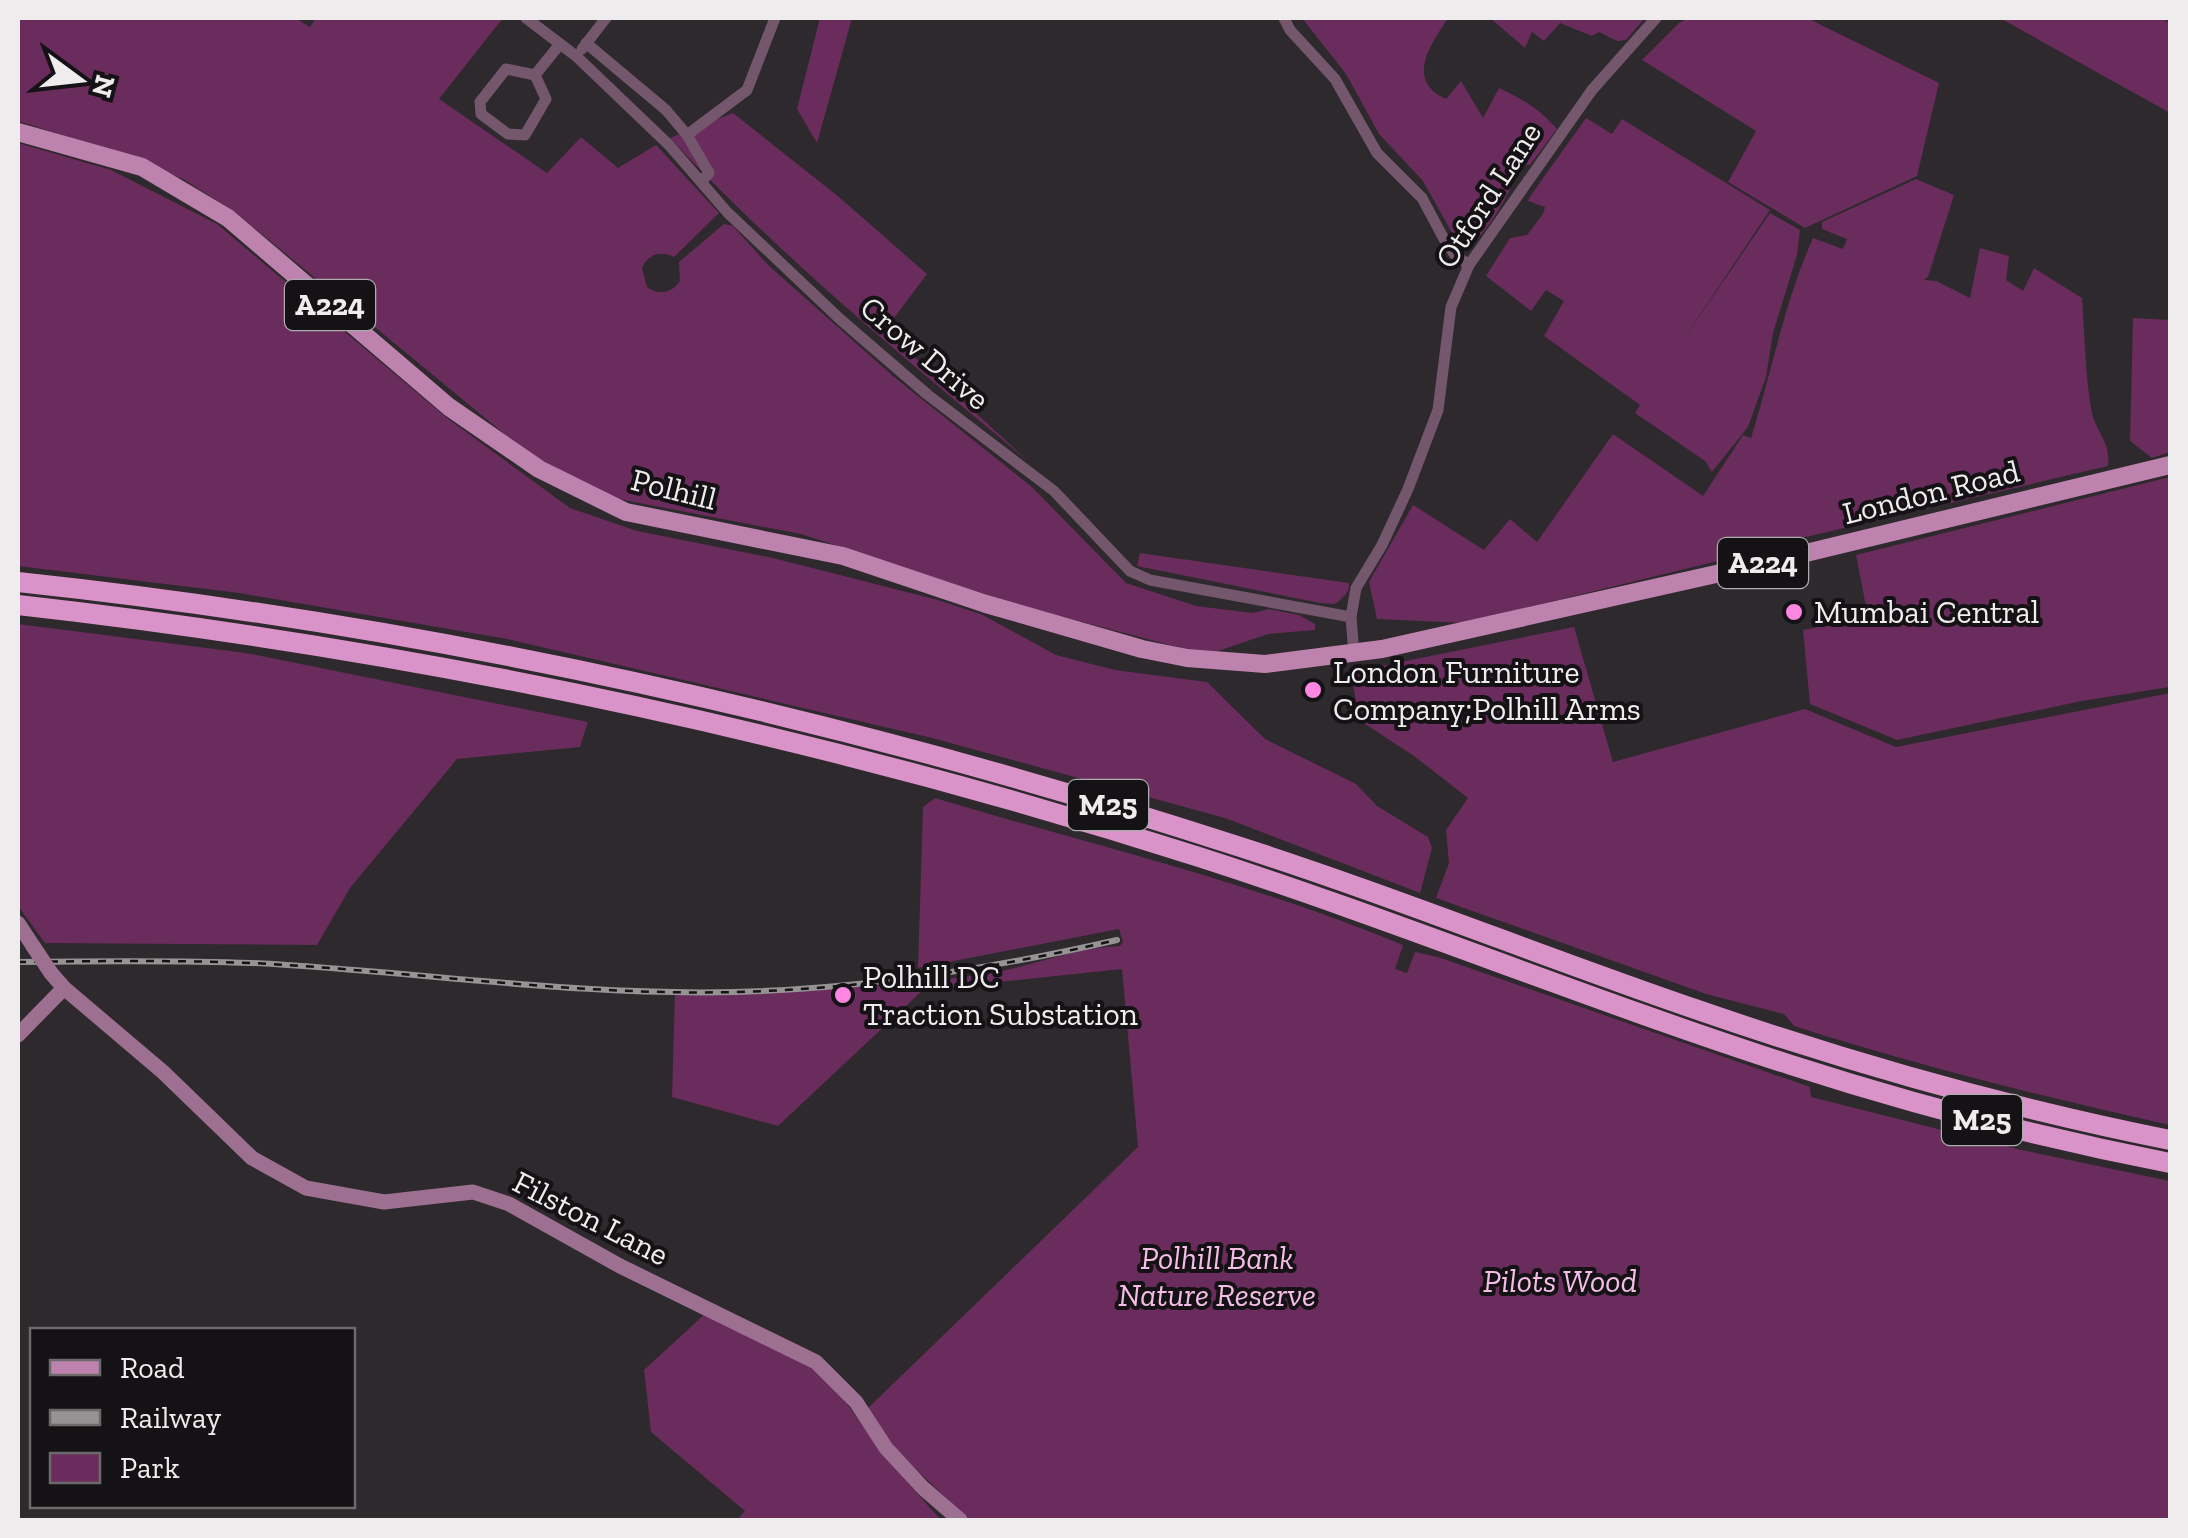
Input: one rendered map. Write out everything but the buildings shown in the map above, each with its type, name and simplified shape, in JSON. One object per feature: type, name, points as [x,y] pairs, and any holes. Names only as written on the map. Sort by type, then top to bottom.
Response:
[{"type":"highway","name":"M25","points":[[18,582],[219,608],[450,645],[626,680],[838,730],[1059,790],[1282,860],[1690,1008],[1827,1052],[2002,1101],[2170,1140]]},
{"type":"highway","name":"M25","points":[[18,605],[272,638],[444,668],[652,709],[852,757],[1042,809],[1248,873],[1797,1067],[1985,1121],[2170,1163]]},
{"type":"main road","name":"Polhill","points":[[18,132],[142,167],[228,218],[449,407],[540,469],[626,512],[843,556],[986,604],[1142,649],[1246,664],[1354,654]]},
{"type":"main road","name":"London Road","points":[[1354,654],[1552,612],[2170,465]]},
{"type":"street","name":"Crow Drive","points":[[526,18],[576,56],[668,146],[727,212],[842,320],[928,395],[1054,490],[1130,570],[1150,580],[1351,617]]},
{"type":"street","points":[[576,56],[606,18]]},
{"type":"street","points":[[688,135],[748,90],[775,18]]},
{"type":"street","points":[[1284,18],[1290,30],[1335,79],[1377,154],[1422,198],[1444,240],[1469,265]]},
{"type":"street","name":"Otford Lane","points":[[1354,654],[1351,617],[1356,588],[1400,505],[1438,410],[1451,308],[1469,265],[1592,90],[1656,18]]},
{"type":"street","points":[[586,43],[666,110],[688,135],[709,174],[701,182]]},
{"type":"street","points":[[535,75],[560,44]]},
{"type":"street","points":[[506,68],[535,75],[546,99],[524,134],[508,134],[481,114],[480,102],[506,68]]},
{"type":"street","name":"Filston Lane","points":[[18,923],[64,988],[163,1072],[252,1158],[306,1188],[384,1202],[473,1192],[509,1204],[620,1266],[816,1362],[856,1402],[886,1448],[960,1520]]},
{"type":"street","points":[[18,1035],[64,988]]},
{"type":"green space","points":[[18,18],[295,18],[310,27],[316,18],[503,18],[439,99],[547,173],[581,137],[618,168],[656,145],[719,213],[674,257],[660,254],[648,259],[642,268],[647,287],[661,292],[673,288],[680,281],[679,262],[724,224],[733,226],[768,265],[894,377],[1032,487],[1126,583],[1196,606],[1253,613],[1269,609],[1299,615],[1315,624],[1315,630],[1268,634],[1215,652],[1185,649],[1022,606],[801,534],[608,497],[524,450],[235,212],[183,179],[119,153],[18,121]]},
{"type":"green space","points":[[820,18],[852,18],[817,143],[797,109]]},
{"type":"green space","points":[[1302,18],[1448,18],[1425,61],[1426,82],[1433,91],[1446,99],[1461,81],[1483,118],[1499,88],[1530,105],[1557,129],[1530,165],[1521,165],[1497,213],[1470,245],[1461,249],[1423,181],[1379,134],[1346,74]]},
{"type":"green space","points":[[1490,18],[1645,18],[1626,40],[1617,41],[1599,32],[1592,36],[1560,23],[1544,41],[1532,32],[1525,48]]},
{"type":"green space","points":[[1689,18],[1807,18],[1939,83],[1917,176],[1805,228],[1728,182],[1756,131],[1642,60]]},
{"type":"green space","points":[[2000,18],[2161,18],[2170,23],[2170,113]]},
{"type":"green space","points":[[733,113],[839,197],[927,274],[885,330],[1028,461],[799,265],[670,138]]},
{"type":"green space","points":[[1586,118],[1612,134],[1622,119],[1770,210],[1679,346],[1770,213],[1800,230],[1797,255],[1773,333],[1766,377],[1748,427],[1712,472],[1705,461],[1635,413],[1640,405],[1544,336],[1564,301],[1546,290],[1531,311],[1486,276],[1510,238],[1527,235],[1543,214],[1545,207],[1528,201]]},
{"type":"green space","points":[[18,143],[111,170],[217,224],[447,418],[570,508],[637,531],[773,558],[938,600],[983,615],[1056,655],[1115,670],[1207,682],[1265,739],[1356,784],[1377,806],[1428,837],[1432,848],[1420,893],[1225,818],[932,738],[507,639],[239,593],[18,566]]},
{"type":"green space","points":[[1916,179],[1954,195],[1924,280],[1936,281],[1970,298],[1980,248],[2009,256],[2006,280],[2023,291],[2034,268],[2082,298],[2090,399],[2108,466],[1464,623],[1377,619],[1369,582],[1413,505],[1484,550],[1510,519],[1537,542],[1613,434],[1703,496],[1743,435],[1751,438],[1786,312],[1813,238],[1843,249],[1847,239],[1822,229],[1822,222]]},
{"type":"green space","points":[[2133,318],[2170,320],[2170,452],[2152,458],[2130,441]]},
{"type":"green space","points":[[2170,477],[2170,687],[2082,701],[1897,740],[1810,704],[1803,630],[1868,617],[1856,555]]},
{"type":"green space","points":[[1140,553],[1349,583],[1349,587],[1335,604],[1320,603],[1137,566]]},
{"type":"green space","points":[[18,624],[246,653],[588,722],[580,747],[457,759],[350,888],[317,945],[45,943],[18,906]]},
{"type":"green space","points":[[1574,627],[1613,762],[1805,709],[1896,747],[2170,693],[2170,1125],[1981,1080],[1841,1041],[1794,1026],[1784,1014],[1706,994],[1436,898],[1449,863],[1446,830],[1468,798],[1359,720],[1351,672]]},
{"type":"green space","name":"Pilots Wood","points":[[935,798],[1230,883],[1346,923],[1403,945],[1395,969],[1407,973],[1415,952],[1438,957],[1810,1087],[1811,1097],[2017,1149],[2170,1181],[2170,1520],[969,1520],[893,1447],[867,1409],[1138,1147],[1122,969],[923,990],[778,1126],[672,1097],[675,990],[791,990],[907,983],[1001,971],[1086,950],[1120,946],[1123,942],[1119,929],[918,968],[923,807]]},
{"type":"green space","points":[[706,1313],[813,1367],[941,1520],[737,1520],[745,1511],[651,1432],[644,1370]]},
{"type":"railway","points":[[18,962],[252,963],[554,987],[735,992],[832,987],[927,976],[1117,940]]},
{"type":"place","name":"Mumbai Central","points":[[1794,612]]},
{"type":"place","name":"London Furniture Company;Polhill Arms","points":[[1313,690]]},
{"type":"place","name":"Polhill DC Traction Substation","points":[[843,995]]},
{"type":"park label","name":"Polhill Bank Nature Reserve","points":[[1217,1276]]}]
